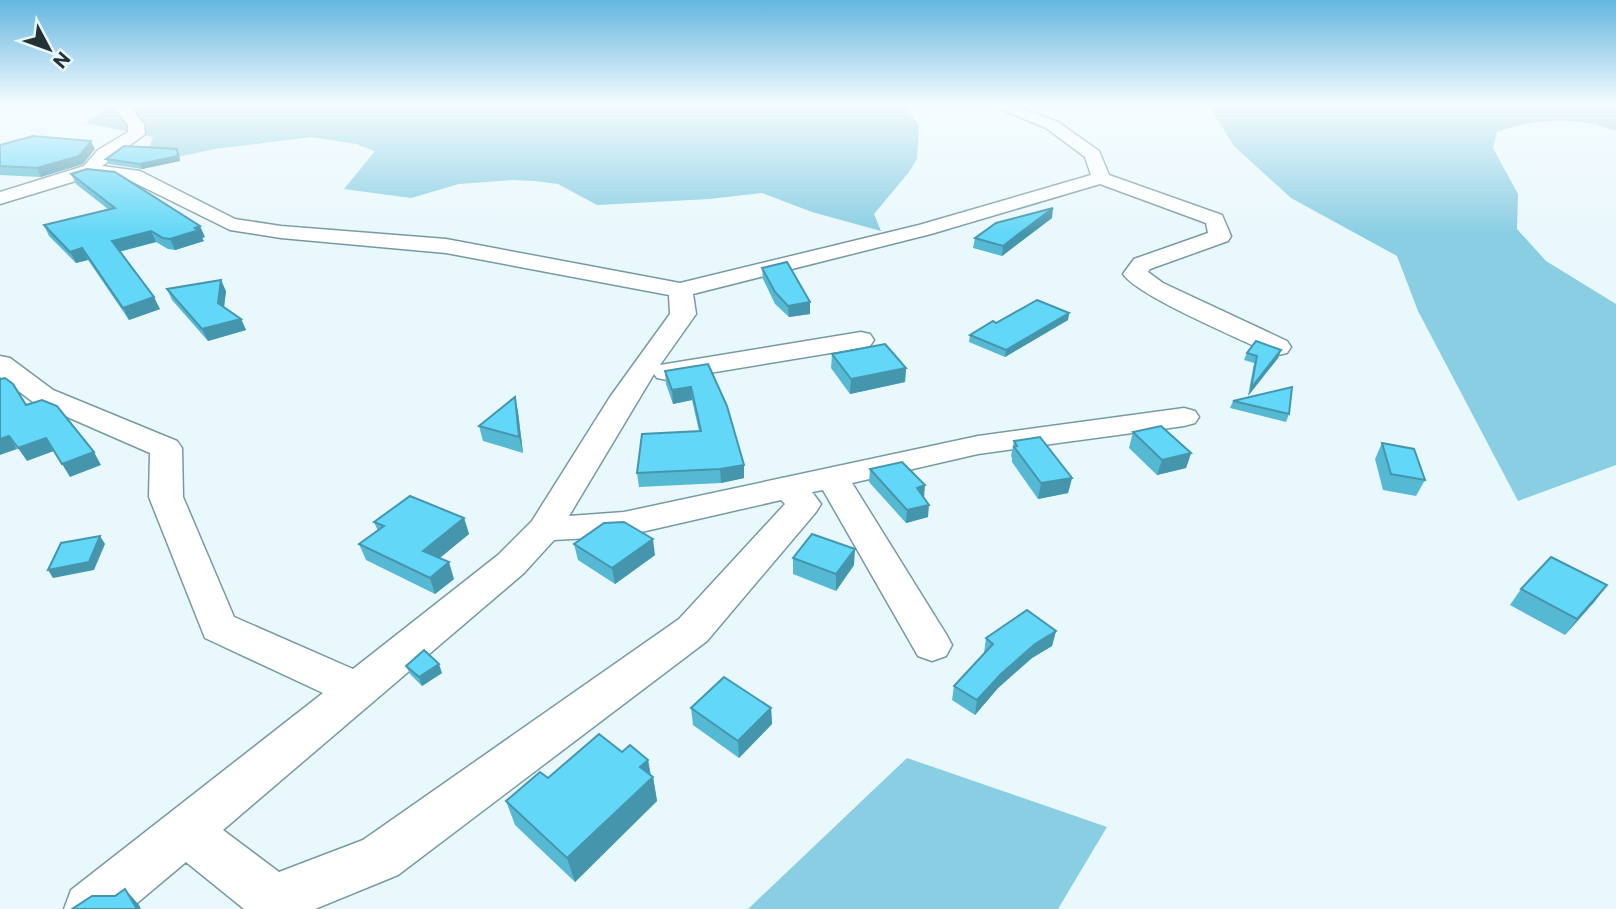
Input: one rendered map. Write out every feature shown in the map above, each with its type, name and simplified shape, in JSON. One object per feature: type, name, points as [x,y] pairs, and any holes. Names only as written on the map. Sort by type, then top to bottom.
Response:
[{"type":"street","points":[[91,170],[94,163],[113,148]]},
{"type":"street","points":[[1084,148],[1093,155],[1101,178]]},
{"type":"street","points":[[0,198],[91,170],[133,175],[230,224],[281,232],[446,246],[680,290],[924,230],[1101,178],[1215,219],[1220,236],[1142,264],[1135,274],[1155,288],[1278,347]]},
{"type":"street","points":[[90,909],[511,564],[544,529],[638,377],[682,314],[680,290]]},
{"type":"street","points":[[638,377],[861,340]]},
{"type":"street","points":[[0,364],[43,396],[166,448],[166,497],[219,627],[357,690]]},
{"type":"street","points":[[544,529],[624,524],[978,445],[1184,417]]},
{"type":"street","points":[[832,478],[932,645]]},
{"type":"street","points":[[185,831],[274,900],[380,858],[693,630],[804,504],[788,488]]},
{"type":"shaded area","points":[[139,148],[220,148],[168,159],[112,154]]},
{"type":"shaded area","points":[[368,148],[918,148],[917,159],[909,172],[874,214],[881,231],[812,212],[762,193],[709,199],[597,205],[558,184],[535,181],[459,184],[411,198],[344,189],[375,151]]},
{"type":"shaded area","points":[[1237,148],[1493,148],[1518,194],[1517,229],[1546,261],[1616,304],[1616,465],[1518,501],[1418,311],[1397,256],[1291,198]]},
{"type":"shaded area","points":[[907,758],[1107,827],[1058,909],[748,909]]},
{"type":"building","points":[[0,148],[85,148],[79,156],[37,168],[0,166]]},
{"type":"building","points":[[121,148],[177,149],[178,156],[140,164],[106,159]]},
{"type":"building","points":[[87,169],[115,172],[200,226],[195,228],[199,230],[170,239],[151,231],[112,241],[154,297],[123,308],[82,248],[70,252],[44,225],[115,208],[71,174]]},
{"type":"building","points":[[1053,208],[1003,246],[975,238],[996,223]]},
{"type":"building","points":[[787,262],[810,302],[788,306],[775,292],[762,268]]},
{"type":"building","points":[[221,280],[218,303],[241,319],[202,329],[167,289]]},
{"type":"building","points":[[1037,300],[1069,313],[1006,350],[970,335],[993,321],[996,323]]},
{"type":"building","points":[[1256,341],[1281,350],[1251,388],[1257,356],[1247,353]]},
{"type":"building","points":[[885,344],[906,368],[851,379],[832,354]]},
{"type":"building","points":[[708,364],[727,406],[744,465],[720,469],[637,473],[642,434],[701,431],[691,387],[672,390],[665,371]]},
{"type":"building","points":[[5,378],[13,384],[26,405],[42,400],[57,406],[94,452],[62,464],[46,438],[18,448],[9,436],[0,439],[0,379]]},
{"type":"building","points":[[1292,387],[1289,414],[1233,401]]},
{"type":"building","points":[[515,397],[519,437],[479,426]]},
{"type":"building","points":[[1161,426],[1191,453],[1162,460],[1133,432]]},
{"type":"building","points":[[1040,437],[1072,478],[1041,483],[1014,447],[1017,446],[1014,441]]},
{"type":"building","points":[[1382,443],[1414,449],[1425,480],[1391,474]]},
{"type":"building","points":[[902,462],[925,485],[917,488],[929,505],[907,510],[870,469]]},
{"type":"building","points":[[410,496],[464,518],[423,551],[449,562],[430,578],[359,544],[384,526],[374,522]]},
{"type":"building","points":[[624,522],[653,539],[612,568],[574,544],[604,523]]},
{"type":"building","points":[[812,534],[855,549],[836,574],[793,558]]},
{"type":"building","points":[[100,536],[89,562],[48,570],[61,543]]},
{"type":"building","points":[[1551,557],[1607,585],[1577,619],[1521,589]]},
{"type":"building","points":[[1027,610],[1056,631],[1035,644],[977,700],[954,686],[993,644],[986,638]]},
{"type":"building","points":[[424,650],[439,664],[419,677],[406,666]]},
{"type":"building","points":[[724,677],[771,708],[738,741],[691,708]]},
{"type":"building","points":[[599,734],[622,752],[630,745],[648,760],[640,767],[653,777],[567,858],[506,801],[540,772],[548,778]]},
{"type":"building","points":[[125,889],[137,909],[72,909],[92,896],[115,896]]}]
